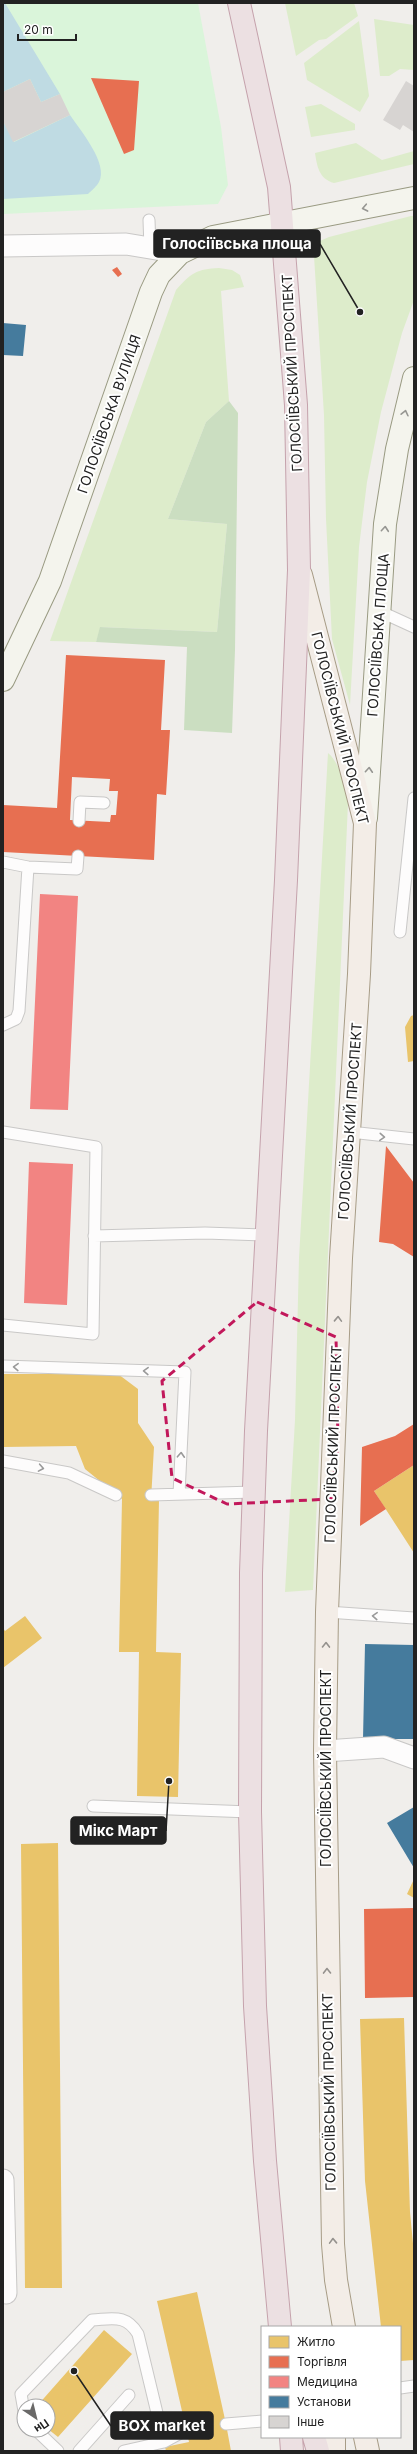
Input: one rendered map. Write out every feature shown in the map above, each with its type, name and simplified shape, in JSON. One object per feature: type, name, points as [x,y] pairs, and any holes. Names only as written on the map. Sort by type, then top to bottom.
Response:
[{"type":"highway","name":"ГОЛОСІЇВСЬКИЙ ПРОСПЕКТ","points":[[239,3],[248,36],[280,187],[296,405],[299,570],[254,1492],[251,1581],[250,1812],[255,2006],[273,2256],[280,2326]]},
{"type":"highway","name":"ГОЛОСІЇВСЬКИЙ ПРОСПЕКТ","points":[[273,2256],[289,2326]]},
{"type":"highway","points":[[291,2438],[292,2451]]},
{"type":"highway","points":[[314,2438],[318,2451]]},
{"type":"main road","name":"ГОЛОСІЇВСЬКИЙ ПРОСПЕКТ","points":[[248,36],[251,3]]},
{"type":"main road","points":[[283,224],[410,200]]},
{"type":"main road","name":"ГОЛОСІЇВСЬКА ВУЛИЦЯ","points":[[3,680],[50,581],[151,292],[159,275],[180,253],[213,238],[283,224]]},
{"type":"main road","name":"ГОЛОСІЇВСЬКА ПЛОЩА","points":[[365,823],[385,524],[397,449],[414,378]]},
{"type":"main road","name":"ГОЛОСІЇВСЬКИЙ ПРОСПЕКТ","points":[[299,570],[365,823],[350,1132],[341,1258],[327,1612],[325,1751],[329,2099],[336,2280],[344,2326]]},
{"type":"main road","points":[[335,2326],[336,2280]]},
{"type":"main road","points":[[334,2438],[334,2451]]},
{"type":"main road","points":[[365,2438],[368,2451]]},
{"type":"street","points":[[3,246],[126,244],[180,253]]},
{"type":"street","points":[[325,1751],[384,1747],[414,1758]]},
{"type":"street","points":[[3,2180],[6,2293]]},
{"type":"lane","points":[[149,220],[150,248]]},
{"type":"lane","points":[[379,611],[414,626]]},
{"type":"lane","points":[[400,932],[414,798]]},
{"type":"lane","points":[[79,821],[80,802],[104,803]]},
{"type":"lane","points":[[3,862],[28,867],[77,868],[78,856]]},
{"type":"lane","points":[[3,1026],[16,1019],[19,1011],[28,867]]},
{"type":"lane","points":[[3,1132],[96,1147],[93,1334],[3,1326]]},
{"type":"lane","points":[[350,1132],[414,1139]]},
{"type":"lane","points":[[94,1236],[205,1233],[267,1235]]},
{"type":"lane","points":[[3,1366],[185,1372],[179,1494]]},
{"type":"lane","points":[[3,1461],[69,1473],[116,1495]]},
{"type":"lane","points":[[151,1495],[254,1492]]},
{"type":"lane","points":[[327,1612],[414,1618]]},
{"type":"lane","points":[[93,1806],[250,1812]]},
{"type":"lane","points":[[22,2398],[21,2394],[92,2320],[119,2319],[132,2324],[138,2334],[164,2442]]},
{"type":"lane","points":[[401,2388],[414,2386]]},
{"type":"lane","points":[[79,2451],[129,2395]]},
{"type":"lane","points":[[226,2424],[261,2421]]},
{"type":"lane","points":[[124,2451],[147,2449],[186,2430]]},
{"type":"lane","points":[[44,2438],[58,2451]]},
{"type":"highlighted area","points":[[257,1302],[336,1337],[338,1443],[331,1499],[227,1504],[172,1478],[162,1381]]},
{"type":"green space","points":[[3,3],[198,3],[221,127],[228,185],[218,204],[3,214]]},
{"type":"green space","points":[[285,3],[354,3],[358,16],[326,39],[319,40],[296,56]]},
{"type":"green space","points":[[374,19],[414,25],[414,70],[400,69],[389,76],[380,76]]},
{"type":"green space","points":[[359,21],[369,96],[360,112],[307,80],[304,63]]},
{"type":"green space","points":[[321,104],[355,124],[355,130],[311,137],[305,107]]},
{"type":"green space","points":[[356,143],[382,160],[414,151],[414,164],[334,183],[325,178],[318,167],[315,153]]},
{"type":"green space","points":[[414,216],[414,300],[402,333],[381,412],[367,482],[359,547],[350,705],[332,639],[326,519],[324,415],[314,256],[320,241],[329,237]]},
{"type":"green space","points":[[219,268],[232,270],[240,275],[244,287],[221,291],[229,401],[206,422],[168,519],[227,524],[217,632],[101,627],[96,642],[50,641],[176,290],[195,273],[205,269]]},
{"type":"green space","points":[[229,401],[238,413],[235,650],[232,733],[184,730],[187,647],[96,642],[100,627],[217,632],[227,524],[168,519],[206,422]]},
{"type":"green space","points":[[328,753],[339,769],[344,783],[348,803],[313,1590],[285,1592],[295,1420],[299,1258]]},
{"type":"water","points":[[3,3],[5,3],[60,94],[41,102],[30,79],[3,92]]},
{"type":"water","points":[[70,115],[92,147],[97,157],[101,175],[97,185],[88,194],[3,199],[3,121],[14,142]]},
{"type":"building: Житло","points":[[414,1015],[414,1061],[408,1062],[405,1027],[411,1016]]},
{"type":"building: Житло","points":[[3,1374],[118,1374],[138,1389],[138,1423],[154,1447],[151,1500],[159,1500],[156,1652],[181,1653],[178,1797],[137,1796],[139,1652],[119,1652],[122,1499],[85,1469],[76,1446],[3,1447]]},
{"type":"building: Житло","points":[[414,1465],[414,1553],[374,1491]]},
{"type":"building: Житло","points":[[25,1616],[42,1638],[3,1668],[3,1628],[5,1631]]},
{"type":"building: Житло","points":[[58,1843],[62,2288],[25,2288],[21,1844]]},
{"type":"building: Житло","points":[[414,1879],[414,1898],[407,1894]]},
{"type":"building: Житло","points":[[404,2018],[410,2212],[414,2254],[414,2360],[401,2361],[401,2326],[381,2326],[365,2181],[360,2019]]},
{"type":"building: Житло","points":[[197,2292],[231,2451],[166,2451],[165,2447],[189,2442],[157,2301]]},
{"type":"building: Житло","points":[[104,2330],[132,2354],[58,2437],[56,2435],[56,2398],[44,2398]]},
{"type":"building: Торгівля","points":[[91,78],[139,81],[134,150],[124,154]]},
{"type":"building: Торгівля","points":[[117,267],[122,274],[118,277],[112,270]]},
{"type":"building: Торгівля","points":[[66,655],[165,660],[161,730],[170,730],[166,795],[157,794],[154,860],[3,852],[3,805],[57,808]],"holes":[[[72,777],[110,779],[109,791],[118,791],[116,815],[111,815],[110,822],[70,820]]]},
{"type":"building: Торгівля","points":[[386,1146],[414,1183],[414,1257],[393,1244],[379,1242]]},
{"type":"building: Торгівля","points":[[414,1424],[414,1465],[374,1491],[386,1509],[360,1526],[362,1447],[395,1436]]},
{"type":"building: Торгівля","points":[[414,1908],[414,1997],[365,1998],[364,1909]]},
{"type":"building: Медицина","points":[[40,894],[78,896],[68,1110],[30,1109]]},
{"type":"building: Медицина","points":[[29,1162],[73,1164],[67,1305],[24,1303]]},
{"type":"building: Установи","points":[[3,323],[26,325],[23,356],[3,355]]},
{"type":"building: Установи","points":[[365,1644],[414,1645],[414,1739],[363,1739]]},
{"type":"building: Установи","points":[[414,1807],[414,1868],[387,1823]]},
{"type":"building: Інше","points":[[30,79],[41,102],[60,94],[70,115],[13,142],[3,121],[3,92]]},
{"type":"building: Інше","points":[[406,81],[414,86],[414,132],[403,125],[400,130],[383,120]]},
{"type":"place","name":"Голосіївська площа","points":[[360,312]]},
{"type":"place","name":"Мікс Март","points":[[169,1781]]},
{"type":"place","name":"BOX market","points":[[74,2371]]}]
